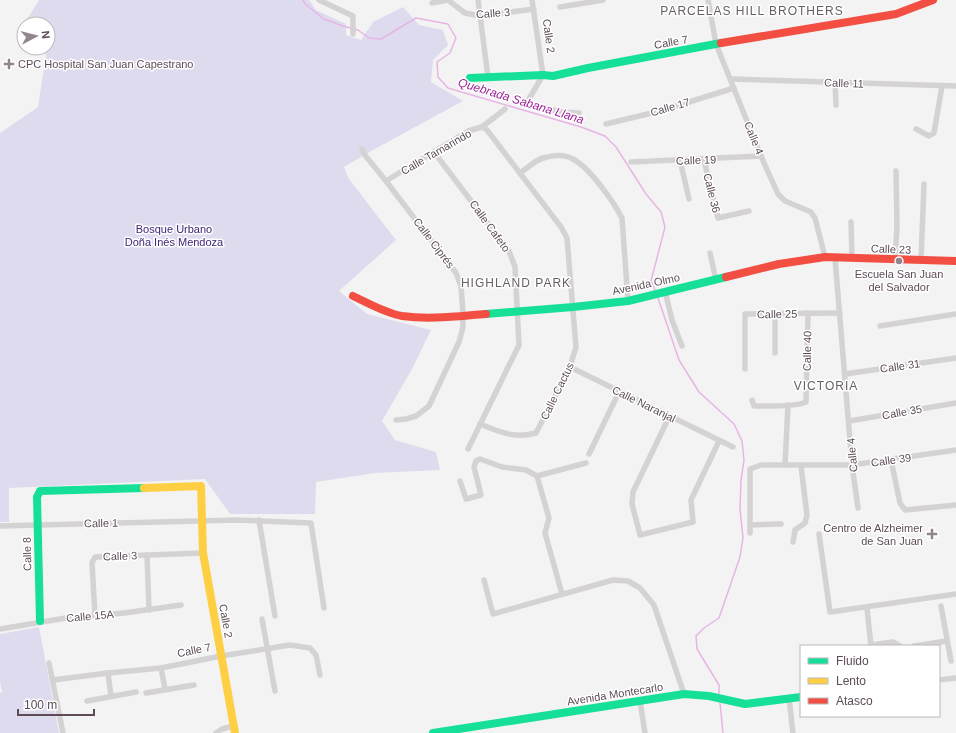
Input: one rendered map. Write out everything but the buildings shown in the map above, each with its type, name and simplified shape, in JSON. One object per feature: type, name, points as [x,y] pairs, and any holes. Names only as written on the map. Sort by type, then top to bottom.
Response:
[{"type":"street","points":[[319,0],[353,16],[353,34]]},
{"type":"street","name":"Calle 3","points":[[432,3],[448,0],[465,13],[480,16],[534,9]]},
{"type":"street","points":[[478,0],[488,77]]},
{"type":"street","name":"Calle 2","points":[[532,0],[543,75]]},
{"type":"street","points":[[560,7],[603,0]]},
{"type":"street","name":"Calle 4","points":[[708,0],[716,44],[778,194],[785,201],[811,212],[815,218],[825,257]]},
{"type":"street","name":"Calle 7","points":[[470,78],[543,75],[553,76],[716,44],[896,14],[920,2],[933,0]]},
{"type":"street","points":[[543,75],[529,99],[532,104],[562,112],[579,113]]},
{"type":"street","name":"Calle 11","points":[[731,79],[956,86]]},
{"type":"street","points":[[836,82],[836,105]]},
{"type":"street","points":[[916,129],[929,136],[934,133],[942,86]]},
{"type":"street","name":"Calle 17","points":[[606,124],[660,111],[734,88]]},
{"type":"street","name":"Calle Tamarindo","points":[[386,181],[468,131],[482,127],[505,109]]},
{"type":"street","name":"Calle Cactus","points":[[480,424],[504,434],[526,436],[536,433],[570,367],[576,347],[567,238],[562,227],[487,130],[482,127]]},
{"type":"street","name":"Calle Ciprés","points":[[362,149],[364,154],[456,272],[461,286],[463,327],[459,342],[429,406],[416,416],[396,420]]},
{"type":"street","name":"Calle Cafeto","points":[[434,152],[509,251],[515,266],[518,310],[518,345],[468,449]]},
{"type":"street","points":[[520,174],[542,158],[557,155],[573,158],[588,170],[617,208],[622,218],[628,301]]},
{"type":"street","name":"Calle 19","points":[[631,162],[704,160],[761,156]]},
{"type":"street","points":[[680,160],[689,199]]},
{"type":"street","name":"Calle 36","points":[[704,160],[718,218],[749,212]]},
{"type":"street","points":[[895,260],[897,227],[896,170]]},
{"type":"street","points":[[921,261],[924,184]]},
{"type":"street","points":[[850,222],[852,258]]},
{"type":"street","points":[[710,253],[716,280]]},
{"type":"street","name":"Avenida Olmo","points":[[353,296],[382,310],[401,316],[429,318],[463,314],[573,307],[628,301],[779,264],[825,257]]},
{"type":"street","name":"Calle 23","points":[[825,257],[956,261]]},
{"type":"street","name":"Calle 4","points":[[835,258],[852,465],[858,508]]},
{"type":"street","points":[[665,291],[672,320],[682,346]]},
{"type":"street","name":"Calle 40","points":[[752,400],[754,406],[788,405],[806,402],[808,313]]},
{"type":"street","name":"Calle 25","points":[[745,369],[745,314],[840,313]]},
{"type":"street","points":[[775,314],[775,353]]},
{"type":"street","points":[[880,326],[956,314]]},
{"type":"street","name":"Calle 31","points":[[845,374],[956,358]]},
{"type":"street","name":"Calle Naranjal","points":[[570,367],[733,447]]},
{"type":"street","points":[[589,454],[619,392]]},
{"type":"street","name":"Calle 35","points":[[849,421],[956,403]]},
{"type":"street","points":[[785,465],[788,405]]},
{"type":"street","points":[[669,416],[633,492],[632,504],[640,535],[693,522],[691,500],[719,441]]},
{"type":"street","name":"Calle 39","points":[[750,533],[750,469],[761,465],[852,465],[956,450]]},
{"type":"street","points":[[460,481],[466,499],[481,495],[474,467],[476,461],[480,459],[502,467],[526,470],[537,476],[586,463]]},
{"type":"street","points":[[890,460],[900,503],[905,510],[956,505]]},
{"type":"street","points":[[793,542],[795,530],[805,523],[807,515],[801,466]]},
{"type":"street","points":[[537,476],[549,518],[545,533],[562,594]]},
{"type":"street","name":"Calle 2","points":[[44,491],[201,486],[203,553],[234,729]]},
{"type":"street","name":"Calle 8","points":[[40,621],[36,497],[40,491],[44,491]]},
{"type":"street","name":"Calle 1","points":[[0,526],[202,520],[259,520],[311,523],[324,608]]},
{"type":"street","points":[[259,520],[275,616]]},
{"type":"street","points":[[750,525],[781,524]]},
{"type":"street","points":[[819,534],[830,612],[867,608],[956,594]]},
{"type":"street","name":"Calle 3","points":[[94,615],[92,563],[95,557],[203,553]]},
{"type":"street","points":[[147,555],[149,610]]},
{"type":"street","points":[[484,580],[493,614],[613,580],[628,581],[640,588],[654,605],[684,694]]},
{"type":"street","name":"Calle 15A","points":[[0,629],[40,621],[149,610],[180,605]]},
{"type":"street","points":[[941,606],[950,661]]},
{"type":"street","points":[[867,608],[871,645]]},
{"type":"street","points":[[262,620],[275,691]]},
{"type":"street","points":[[921,645],[947,641]]},
{"type":"street","points":[[876,645],[893,642],[898,645]]},
{"type":"street","name":"Calle 7","points":[[53,680],[161,668],[290,645],[310,648],[316,655],[320,675]]},
{"type":"street","points":[[49,663],[63,733]]},
{"type":"street","points":[[161,668],[165,689]]},
{"type":"street","points":[[108,673],[111,696]]},
{"type":"street","points":[[940,680],[956,678]]},
{"type":"street","points":[[146,693],[194,684]]},
{"type":"street","points":[[87,701],[136,692]]},
{"type":"street","name":"Avenida Montecarlo","points":[[433,733],[684,694],[709,696],[745,704],[800,697]]},
{"type":"street","points":[[788,698],[793,733]]},
{"type":"street","points":[[640,701],[645,733]]},
{"type":"street","points":[[216,733],[222,729],[234,729]]},
{"type":"green space","name":"Bosque Urbano Doña Inés Mendoza","points":[[39,0],[309,0],[316,10],[346,24],[346,35],[361,40],[373,22],[403,7],[419,25],[443,30],[448,45],[433,60],[431,82],[463,101],[344,167],[349,179],[396,240],[339,291],[367,314],[431,330],[412,369],[382,421],[395,440],[436,452],[440,470],[375,473],[316,482],[315,514],[230,514],[205,479],[9,488],[9,522],[0,522],[0,133],[38,107],[46,56],[56,56],[56,16],[29,16]]},
{"type":"green space","points":[[39,627],[59,733],[0,733],[0,693],[2,692],[0,682],[0,634]]},
{"type":"waterway","name":"Quebrada Sabana Llana","points":[[303,0],[305,4],[324,19],[358,30],[369,38],[381,39],[416,18],[448,24],[456,38],[450,53],[437,62],[438,77],[448,88],[581,127],[605,136],[616,147],[646,194],[661,212],[665,227],[651,281],[655,290]]},
{"type":"waterway","name":"Quebrada Sabana Llana","points":[[658,298],[679,360],[699,392],[734,424],[742,441],[744,460],[741,481],[740,509],[743,538],[740,557],[719,618],[704,628],[696,636],[697,649],[719,685],[719,694]]},
{"type":"waterway","name":"Quebrada Sabana Llana","points":[[720,703],[723,733]]},
{"type":"traffic: fast","points":[[470,78],[543,75],[553,76],[721,43]]},
{"type":"traffic: fast","points":[[486,314],[628,301],[726,277]]},
{"type":"traffic: fast","points":[[40,621],[37,497],[40,491],[144,488]]},
{"type":"traffic: fast","points":[[433,733],[684,694],[709,696],[745,704],[800,697]]},
{"type":"traffic: slow","points":[[144,488],[201,486],[203,553],[235,733]]},
{"type":"traffic: jam","points":[[721,43],[896,14],[933,0]]},
{"type":"traffic: jam","points":[[726,277],[779,264],[825,257],[956,261]]},
{"type":"traffic: jam","points":[[353,296],[383,310],[402,316],[434,318],[486,314]]},
{"type":"place","name":"CPC Hospital San Juan Capestrano","points":[[9,64]]},
{"type":"place","name":"Escuela San Juan del Salvador","points":[[899,261]]},
{"type":"place","name":"Centro de Alzheimer de San Juan","points":[[932,534]]},
{"type":"district","name":"PARCELAS HILL BROTHERS","points":[[752,11]]},
{"type":"district","name":"HIGHLAND PARK","points":[[516,283]]},
{"type":"district","name":"VICTORIA","points":[[826,386]]}]
